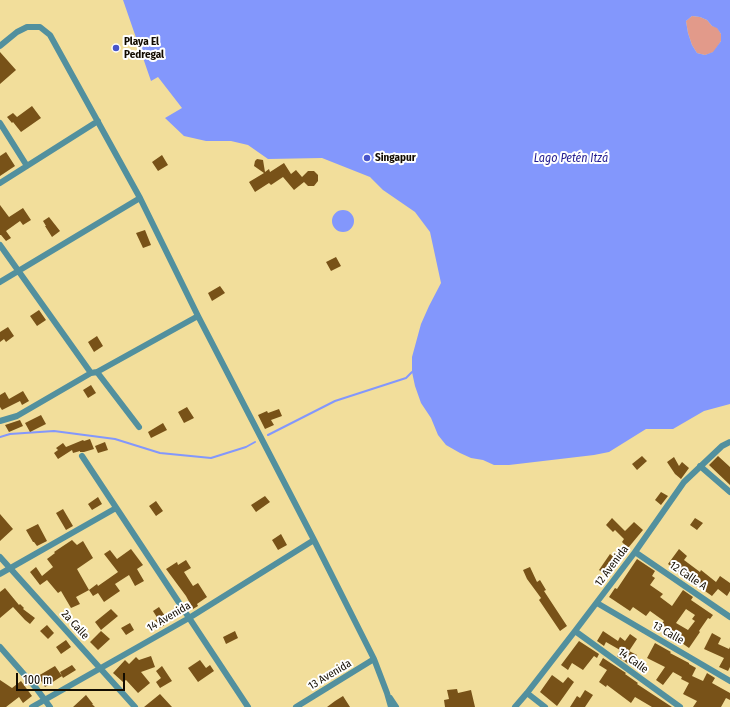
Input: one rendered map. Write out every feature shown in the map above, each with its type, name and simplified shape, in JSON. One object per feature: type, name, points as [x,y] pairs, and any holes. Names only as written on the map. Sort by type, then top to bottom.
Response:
[{"type":"street","points":[[0,46],[17,32],[27,27],[40,27],[50,35],[140,198],[198,316],[314,540],[374,659],[391,707]]},
{"type":"street","points":[[0,184],[98,121]]},
{"type":"street","points":[[0,123],[27,166]]},
{"type":"street","points":[[0,282],[140,198]]},
{"type":"street","points":[[0,245],[94,373],[139,427]]},
{"type":"street","points":[[0,421],[17,416],[198,316]]},
{"type":"street","name":"12 Avenida","points":[[514,707],[527,693],[635,552],[684,482],[722,446],[730,442]]},
{"type":"street","points":[[82,456],[248,707]]},
{"type":"street","points":[[700,466],[730,492]]},
{"type":"street","points":[[0,574],[116,508]]},
{"type":"street","name":"14 Avenida","points":[[32,707],[189,618],[314,540]]},
{"type":"street","name":"12 Calle A","points":[[635,552],[730,617]]},
{"type":"street","name":"2a Calle","points":[[0,557],[135,707]]},
{"type":"street","name":"13 Calle","points":[[596,603],[730,681]]},
{"type":"street","name":"14 Calle","points":[[575,631],[680,707]]},
{"type":"street","points":[[0,647],[36,688],[50,707]]},
{"type":"street","name":"13 Avenida","points":[[296,707],[374,659]]},
{"type":"street","points":[[527,693],[545,707]]},
{"type":"street","points":[[387,694],[396,707]]},
{"type":"shaded area","points":[[692,16],[707,20],[712,26],[717,27],[721,34],[721,41],[714,52],[705,55],[697,53],[692,45],[686,21]]},
{"type":"water","name":"Lago Petén Itzá","points":[[123,0],[730,0],[730,404],[704,411],[673,429],[646,429],[609,452],[594,455],[509,465],[494,465],[460,453],[446,445],[438,435],[431,418],[421,403],[412,372],[412,357],[421,324],[441,283],[430,232],[415,212],[383,190],[370,177],[322,158],[268,159],[248,145],[231,141],[206,141],[184,136],[165,118],[182,108],[158,77],[151,81]],"holes":[[[692,16],[707,20],[712,26],[717,28],[721,34],[721,41],[713,52],[705,55],[697,53],[692,45],[686,21]]]},
{"type":"water","points":[[343,210],[351,213],[354,221],[351,229],[343,232],[335,229],[332,221],[335,213]]},
{"type":"building","points":[[0,52],[16,70],[0,84]]},
{"type":"building","points":[[32,106],[41,118],[21,132],[7,117],[13,113],[17,117]]},
{"type":"building","points":[[6,152],[15,166],[0,176],[0,156]]},
{"type":"building","points":[[162,155],[168,165],[158,171],[152,162]]},
{"type":"building","points":[[257,159],[263,160],[265,172],[269,169],[270,172],[284,163],[291,174],[296,170],[302,177],[308,171],[314,171],[318,175],[318,181],[314,186],[308,186],[304,182],[294,190],[283,177],[271,185],[269,183],[255,192],[249,182],[264,173],[254,166]]},
{"type":"building","points":[[0,205],[9,217],[23,208],[31,220],[23,225],[20,221],[6,231],[11,238],[6,241],[0,235]]},
{"type":"building","points":[[49,217],[60,231],[52,237],[43,221]]},
{"type":"building","points":[[145,230],[151,245],[143,248],[136,233]]},
{"type":"building","points":[[336,257],[341,266],[331,271],[326,262]]},
{"type":"building","points":[[220,286],[225,293],[212,301],[208,293]]},
{"type":"building","points":[[39,310],[46,320],[37,326],[30,316]]},
{"type":"building","points":[[8,327],[14,336],[6,342],[4,339],[0,342],[0,332]]},
{"type":"building","points":[[97,336],[103,346],[94,352],[88,342]]},
{"type":"building","points":[[91,385],[96,393],[88,398],[83,390]]},
{"type":"building","points":[[23,391],[29,401],[22,405],[20,401],[2,410],[0,407],[0,395],[5,392],[9,399]]},
{"type":"building","points":[[187,407],[194,418],[184,423],[178,412]]},
{"type":"building","points":[[279,409],[282,416],[271,420],[274,425],[265,429],[258,415],[267,411],[268,413]]},
{"type":"building","points":[[41,415],[46,424],[30,432],[25,423]]},
{"type":"building","points":[[20,420],[23,426],[9,432],[5,425]]},
{"type":"building","points":[[163,423],[167,430],[151,438],[148,432]]},
{"type":"building","points":[[90,439],[94,449],[73,453],[72,450],[58,459],[54,453],[58,450],[56,448],[63,443],[66,447],[83,440]]},
{"type":"building","points":[[105,442],[108,450],[98,453],[95,446]]},
{"type":"building","points":[[642,456],[647,461],[637,470],[632,464]]},
{"type":"building","points":[[718,456],[730,467],[730,485],[709,465]]},
{"type":"building","points":[[674,457],[679,466],[682,462],[689,468],[681,479],[675,474],[667,462]]},
{"type":"building","points":[[661,492],[668,496],[661,505],[655,500]]},
{"type":"building","points":[[265,496],[270,502],[256,512],[251,505]]},
{"type":"building","points":[[98,497],[102,504],[92,510],[88,504]]},
{"type":"building","points":[[156,501],[163,511],[156,516],[149,506]]},
{"type":"building","points":[[63,509],[73,526],[66,530],[56,513]]},
{"type":"building","points":[[0,514],[13,529],[0,541]]},
{"type":"building","points":[[612,518],[625,531],[634,522],[643,530],[628,548],[622,542],[624,539],[615,530],[613,532],[606,525]]},
{"type":"building","points":[[695,518],[703,523],[697,530],[690,525]]},
{"type":"building","points":[[38,524],[47,541],[37,546],[26,530]]},
{"type":"building","points":[[281,534],[287,545],[278,550],[272,540]]},
{"type":"building","points":[[72,540],[77,545],[83,541],[93,558],[77,569],[89,590],[76,597],[80,604],[71,608],[61,591],[58,593],[47,580],[40,585],[30,572],[36,567],[42,576],[53,567],[47,559],[55,553],[54,552]]},
{"type":"building","points":[[131,549],[143,565],[137,569],[144,581],[135,586],[129,575],[115,584],[120,591],[104,602],[98,593],[93,596],[89,590],[97,584],[98,586],[118,572],[104,554],[110,550],[117,559]]},
{"type":"building","points":[[679,549],[687,556],[684,560],[700,572],[701,570],[716,582],[720,576],[730,583],[730,591],[727,596],[718,589],[712,596],[698,586],[697,587],[668,564]]},
{"type":"building","points":[[610,554],[616,559],[614,562],[616,564],[607,576],[599,570]]},
{"type":"building","points":[[637,559],[655,571],[652,576],[655,578],[650,585],[663,594],[660,597],[672,606],[683,590],[693,597],[691,600],[713,615],[710,619],[708,618],[689,648],[670,637],[673,632],[661,624],[664,621],[650,611],[646,616],[633,607],[630,611],[609,597],[615,588],[617,589]],"holes":[[[686,609],[695,615],[692,619],[695,621],[688,630],[676,623]]]},
{"type":"building","points":[[186,560],[191,568],[184,572],[193,586],[198,583],[207,597],[193,609],[186,596],[166,569],[177,562],[178,565]]},
{"type":"building","points":[[530,567],[537,582],[540,580],[546,590],[544,591],[567,626],[560,631],[539,600],[541,598],[527,579],[523,570]]},
{"type":"building","points":[[5,588],[19,605],[20,604],[24,608],[23,609],[35,618],[30,624],[13,607],[0,618],[0,592]]},
{"type":"building","points":[[159,607],[169,622],[160,628],[155,620],[158,619],[153,611]]},
{"type":"building","points":[[111,609],[118,616],[101,630],[95,622]]},
{"type":"building","points":[[130,623],[134,630],[126,635],[121,628]]},
{"type":"building","points":[[47,625],[54,633],[48,639],[40,631]]},
{"type":"building","points":[[101,631],[110,639],[98,650],[90,642]]},
{"type":"building","points":[[235,631],[238,638],[226,644],[223,637]]},
{"type":"building","points":[[603,631],[618,641],[620,637],[625,641],[630,634],[637,639],[629,651],[637,655],[630,665],[617,656],[620,650],[606,642],[604,646],[597,641]]},
{"type":"building","points":[[712,633],[721,638],[718,644],[729,649],[730,647],[730,667],[728,671],[719,667],[724,658],[704,649]]},
{"type":"building","points":[[66,640],[71,647],[61,654],[56,647]]},
{"type":"building","points":[[579,641],[599,654],[597,658],[594,656],[583,670],[572,663],[568,670],[561,665]]},
{"type":"building","points":[[655,643],[696,668],[692,676],[703,681],[707,673],[715,678],[712,683],[730,693],[730,700],[726,698],[721,707],[693,707],[697,701],[683,694],[689,683],[681,679],[682,677],[673,672],[663,685],[656,680],[665,667],[647,658]]},
{"type":"building","points":[[151,656],[155,667],[141,672],[150,683],[138,693],[126,680],[123,682],[113,673],[125,660],[129,664],[136,657],[139,660]]},
{"type":"building","points":[[603,658],[626,673],[625,674],[638,683],[637,684],[672,707],[652,707],[635,697],[631,703],[607,685],[606,687],[599,682],[607,670],[599,665]]},
{"type":"building","points":[[200,660],[206,668],[210,665],[214,671],[198,682],[188,668]]},
{"type":"building","points":[[72,665],[76,670],[63,678],[60,672]]},
{"type":"building","points":[[55,666],[62,676],[45,687],[38,676]]},
{"type":"building","points":[[162,666],[172,681],[160,688],[156,682],[161,678],[156,671]]},
{"type":"building","points":[[552,675],[563,683],[568,677],[574,682],[557,706],[540,692]]},
{"type":"building","points":[[0,680],[12,688],[21,681],[32,696],[23,703],[19,697],[6,707],[0,707]]},
{"type":"building","points":[[457,689],[458,693],[471,690],[475,707],[445,707],[444,700],[449,699],[447,690]]},
{"type":"building","points":[[585,690],[593,695],[585,707],[570,707],[577,696],[580,698]]},
{"type":"building","points":[[160,694],[172,707],[144,707]]},
{"type":"building","points":[[86,695],[95,707],[73,707]]},
{"type":"building","points":[[343,696],[350,707],[327,707],[335,701]]},
{"type":"waterway","points":[[268,435],[335,401],[406,378],[412,372]]},
{"type":"waterway","points":[[0,437],[10,434],[54,431],[115,439],[160,453],[211,458],[246,447],[255,442]]},
{"type":"place","name":"Playa El Pedregal","points":[[116,48]]},
{"type":"place","name":"Singapur","points":[[367,158]]}]
